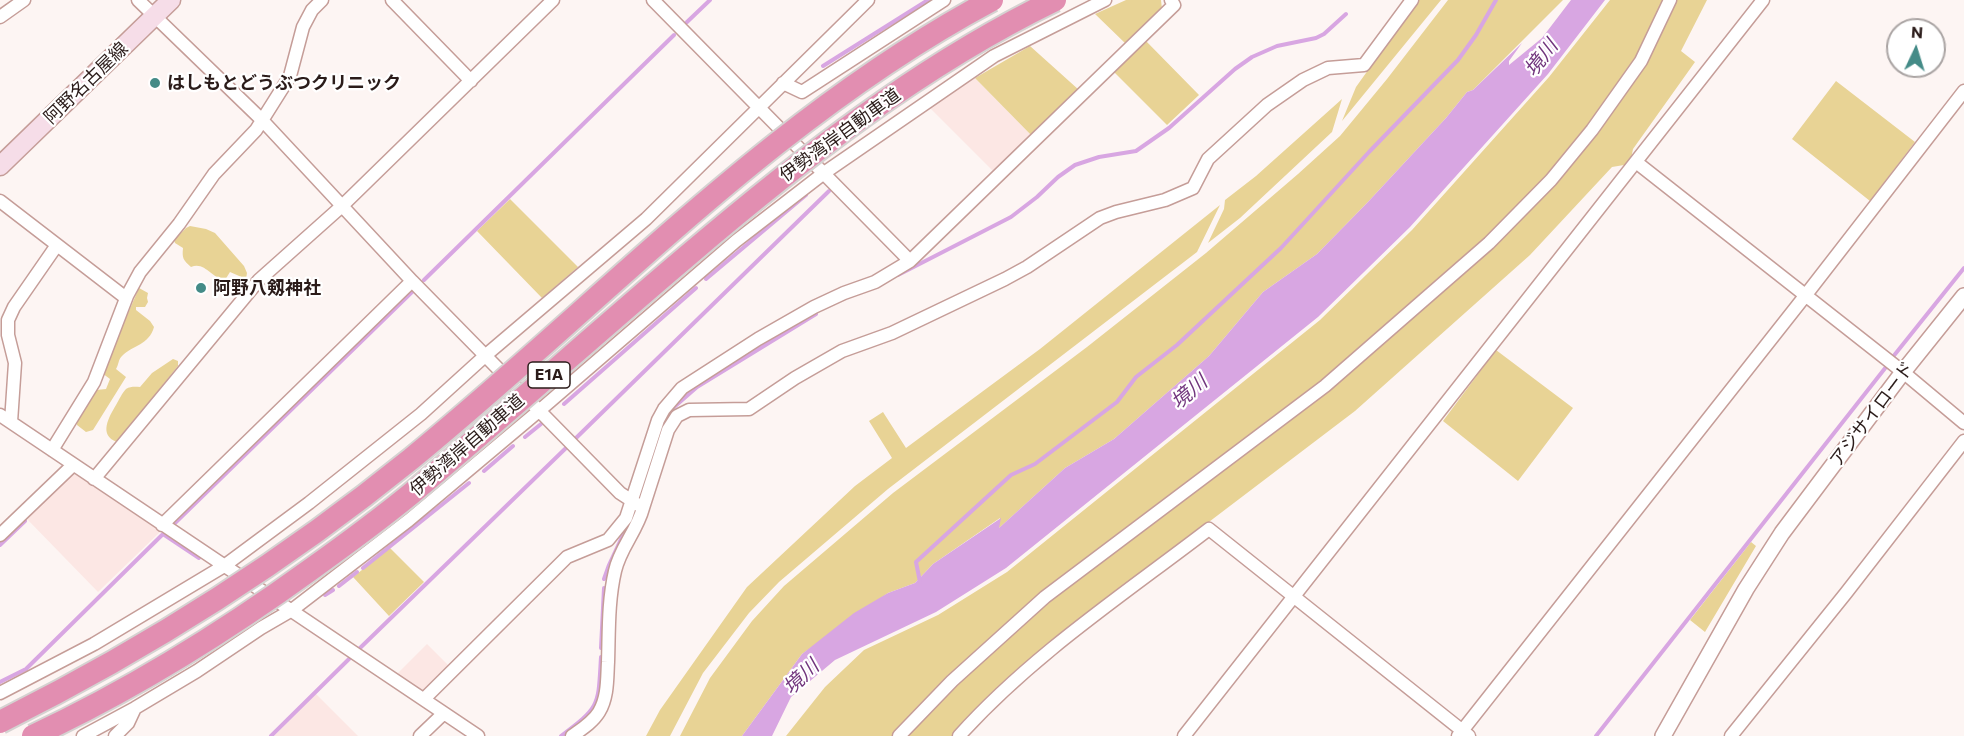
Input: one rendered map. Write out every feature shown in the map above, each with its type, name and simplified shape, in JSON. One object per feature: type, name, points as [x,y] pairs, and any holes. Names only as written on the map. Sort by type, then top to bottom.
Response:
[{"type":"highway","name":"伊勢湾岸自動車道","points":[[0,722],[115,662],[256,575],[411,459],[702,205],[827,105],[916,45],[992,0]]},
{"type":"highway","name":"伊勢湾岸自動車道","points":[[33,736],[140,681],[285,589],[409,495],[817,148],[891,96],[968,47],[1054,0]]},
{"type":"main road","name":"阿野名古屋線","points":[[0,166],[171,0]]},
{"type":"street","points":[[0,17],[24,0]]},
{"type":"street","points":[[138,0],[262,120],[412,281],[620,493],[637,505]]},
{"type":"street","points":[[52,450],[94,382],[126,298],[140,272],[179,224],[214,174],[256,130],[290,76],[300,35],[312,10],[322,0]]},
{"type":"street","points":[[94,479],[259,280],[342,207],[553,0]]},
{"type":"street","points":[[653,0],[910,261]]},
{"type":"street","points":[[0,693],[94,644],[224,566],[309,503],[421,414],[486,355],[646,219],[868,0]]},
{"type":"street","points":[[783,83],[802,92],[944,0]]},
{"type":"street","points":[[83,736],[197,671],[292,610],[408,520],[540,411],[736,241],[824,173],[994,56],[1105,0]]},
{"type":"street","points":[[572,736],[588,725],[599,712],[606,694],[610,593],[615,568],[635,530],[637,505],[658,420],[664,409],[682,388],[758,339],[844,293],[875,282],[910,261],[1174,4],[1171,0]]},
{"type":"street","points":[[424,699],[567,557],[608,540],[637,505],[668,430],[677,416],[689,410],[749,409],[795,378],[842,351],[892,333],[1005,279],[1100,218],[1166,200],[1193,188],[1208,159],[1267,105],[1303,80],[1328,68],[1364,65],[1412,0]]},
{"type":"street","points":[[899,736],[952,681],[1046,597],[1325,386],[1490,243],[1551,180],[1592,130],[1641,61],[1670,0]]},
{"type":"street","points":[[1184,736],[1763,0]]},
{"type":"street","points":[[395,1],[471,81]]},
{"type":"street","points":[[959,736],[1039,658],[1209,529],[1463,734],[1964,91]]},
{"type":"street","points":[[1636,162],[1904,372],[1964,423]]},
{"type":"street","points":[[0,201],[126,298]]},
{"type":"street","points":[[57,245],[14,307],[8,320],[8,335],[15,363],[5,419],[478,736]]},
{"type":"street","points":[[162,525],[412,281]]},
{"type":"street","name":"アジサイロード","points":[[1663,736],[1746,589],[1782,533],[1964,296]]},
{"type":"street","points":[[1731,736],[1964,441]]},
{"type":"street","points":[[0,535],[73,465]]},
{"type":"street","points":[[115,736],[128,723],[135,708]]},
{"type":"street","points":[[420,736],[443,714]]},
{"type":"shaded area","points":[[1126,0],[1161,0],[1162,9],[1126,44],[1095,14]]},
{"type":"shaded area","points":[[1418,0],[1441,0],[1342,121],[1356,87]]},
{"type":"shaded area","points":[[1448,0],[1563,0],[1473,90],[1467,92],[1446,118],[1317,254],[1263,292],[1209,356],[1114,439],[1065,468],[998,529],[1000,518],[933,564],[915,583],[888,593],[802,654],[742,736],[680,736],[710,678],[752,621],[784,586],[893,493],[1087,347],[1206,253],[1298,174],[1340,136]]},
{"type":"shaded area","points":[[1610,0],[1707,0],[1681,51],[1695,62],[1633,149],[1630,164],[1612,167],[1530,255],[1355,411],[1147,569],[954,736],[786,736],[825,687],[864,650],[938,615],[1007,572],[1320,320],[1412,230],[1549,77]]},
{"type":"shaded area","points":[[1145,40],[1199,95],[1167,125],[1113,71]]},
{"type":"shaded area","points":[[1030,46],[1079,90],[1032,136],[975,78]]},
{"type":"shaded area","points":[[975,78],[1032,136],[994,172],[929,107]]},
{"type":"shaded area","points":[[1836,81],[1915,142],[1870,201],[1792,139]]},
{"type":"shaded area","points":[[1342,99],[1332,132],[1240,218],[1208,243],[1224,209],[1225,200],[1256,176]]},
{"type":"shaded area","points":[[510,199],[578,267],[542,298],[477,231]]},
{"type":"shaded area","points":[[1220,205],[1197,252],[888,489],[779,582],[749,613],[703,673],[670,736],[646,736],[660,710],[747,587],[855,486],[892,458],[869,421],[883,412],[906,448],[1040,349]]},
{"type":"shaded area","points":[[190,226],[215,233],[244,266],[247,273],[246,279],[230,272],[225,280],[220,279],[200,266],[188,265],[184,259],[183,248],[174,240]]},
{"type":"shaded area","points":[[139,288],[148,293],[148,302],[145,307],[136,307],[136,310],[150,321],[154,327],[152,333],[145,341],[126,352],[121,358],[116,369],[126,377],[93,430],[86,432],[77,425],[77,422],[96,390],[106,389],[110,379],[102,373]]},
{"type":"shaded area","points":[[1496,350],[1573,408],[1518,481],[1443,421]]},
{"type":"shaded area","points":[[173,359],[178,361],[178,366],[117,442],[111,439],[106,430],[107,425],[126,389],[140,387],[152,373]]},
{"type":"shaded area","points":[[71,474],[79,475],[162,530],[98,592],[26,518]]},
{"type":"shaded area","points":[[1751,542],[1756,546],[1705,632],[1690,620]]},
{"type":"shaded area","points":[[390,548],[424,582],[389,616],[353,577]]},
{"type":"shaded area","points":[[427,644],[450,667],[425,691],[418,691],[395,676]]},
{"type":"shaded area","points":[[316,694],[358,736],[274,736]]},
{"type":"water","name":"境川","points":[[1571,0],[1605,0],[1548,74],[1410,227],[1318,317],[1006,568],[936,612],[835,660],[791,697],[772,736],[742,736],[802,654],[854,613],[888,593],[915,583],[933,564],[1001,518],[999,528],[1065,468],[1114,439],[1209,356],[1263,292],[1317,254],[1446,118],[1467,92],[1473,90],[1522,43],[1509,61],[1509,65],[1542,38]]},
{"type":"waterway","points":[[687,22],[710,0]]},
{"type":"waterway","points":[[823,66],[928,0]]},
{"type":"waterway","points":[[920,582],[916,562],[1011,475],[1035,464],[1117,402],[1136,377],[1177,345],[1281,248],[1458,60],[1476,35],[1496,0]]},
{"type":"waterway","points":[[898,275],[1011,217],[1075,165],[1099,157],[1136,151],[1169,128],[1235,69],[1252,57],[1277,46],[1316,38],[1324,34],[1346,14]]},
{"type":"waterway","points":[[424,280],[674,35]]},
{"type":"waterway","points":[[575,439],[829,191]]},
{"type":"waterway","points":[[706,279],[806,195]]},
{"type":"waterway","points":[[1892,358],[1964,268]]},
{"type":"waterway","points":[[564,404],[696,288]]},
{"type":"waterway","points":[[175,523],[413,291]]},
{"type":"waterway","points":[[660,430],[673,408],[697,387],[816,314]]},
{"type":"waterway","points":[[1596,736],[1886,367]]},
{"type":"waterway","points":[[525,437],[541,424]]},
{"type":"waterway","points":[[484,471],[513,446]]},
{"type":"waterway","points":[[359,649],[567,447]]},
{"type":"waterway","points":[[363,568],[469,483]]},
{"type":"waterway","points":[[0,545],[25,521]]},
{"type":"waterway","points":[[604,579],[629,522]]},
{"type":"waterway","points":[[0,682],[26,669],[163,534],[199,558]]},
{"type":"waterway","points":[[339,586],[357,572]]},
{"type":"waterway","points":[[601,648],[604,588]]},
{"type":"waterway","points":[[325,595],[333,590]]},
{"type":"waterway","points":[[561,736],[584,718],[595,704],[598,696],[601,657]]},
{"type":"waterway","points":[[271,736],[349,659]]},
{"type":"place","name":"はしもとどうぶつクリニック","points":[[155,83]]},
{"type":"place","name":"阿野八剱神社","points":[[201,288]]}]
